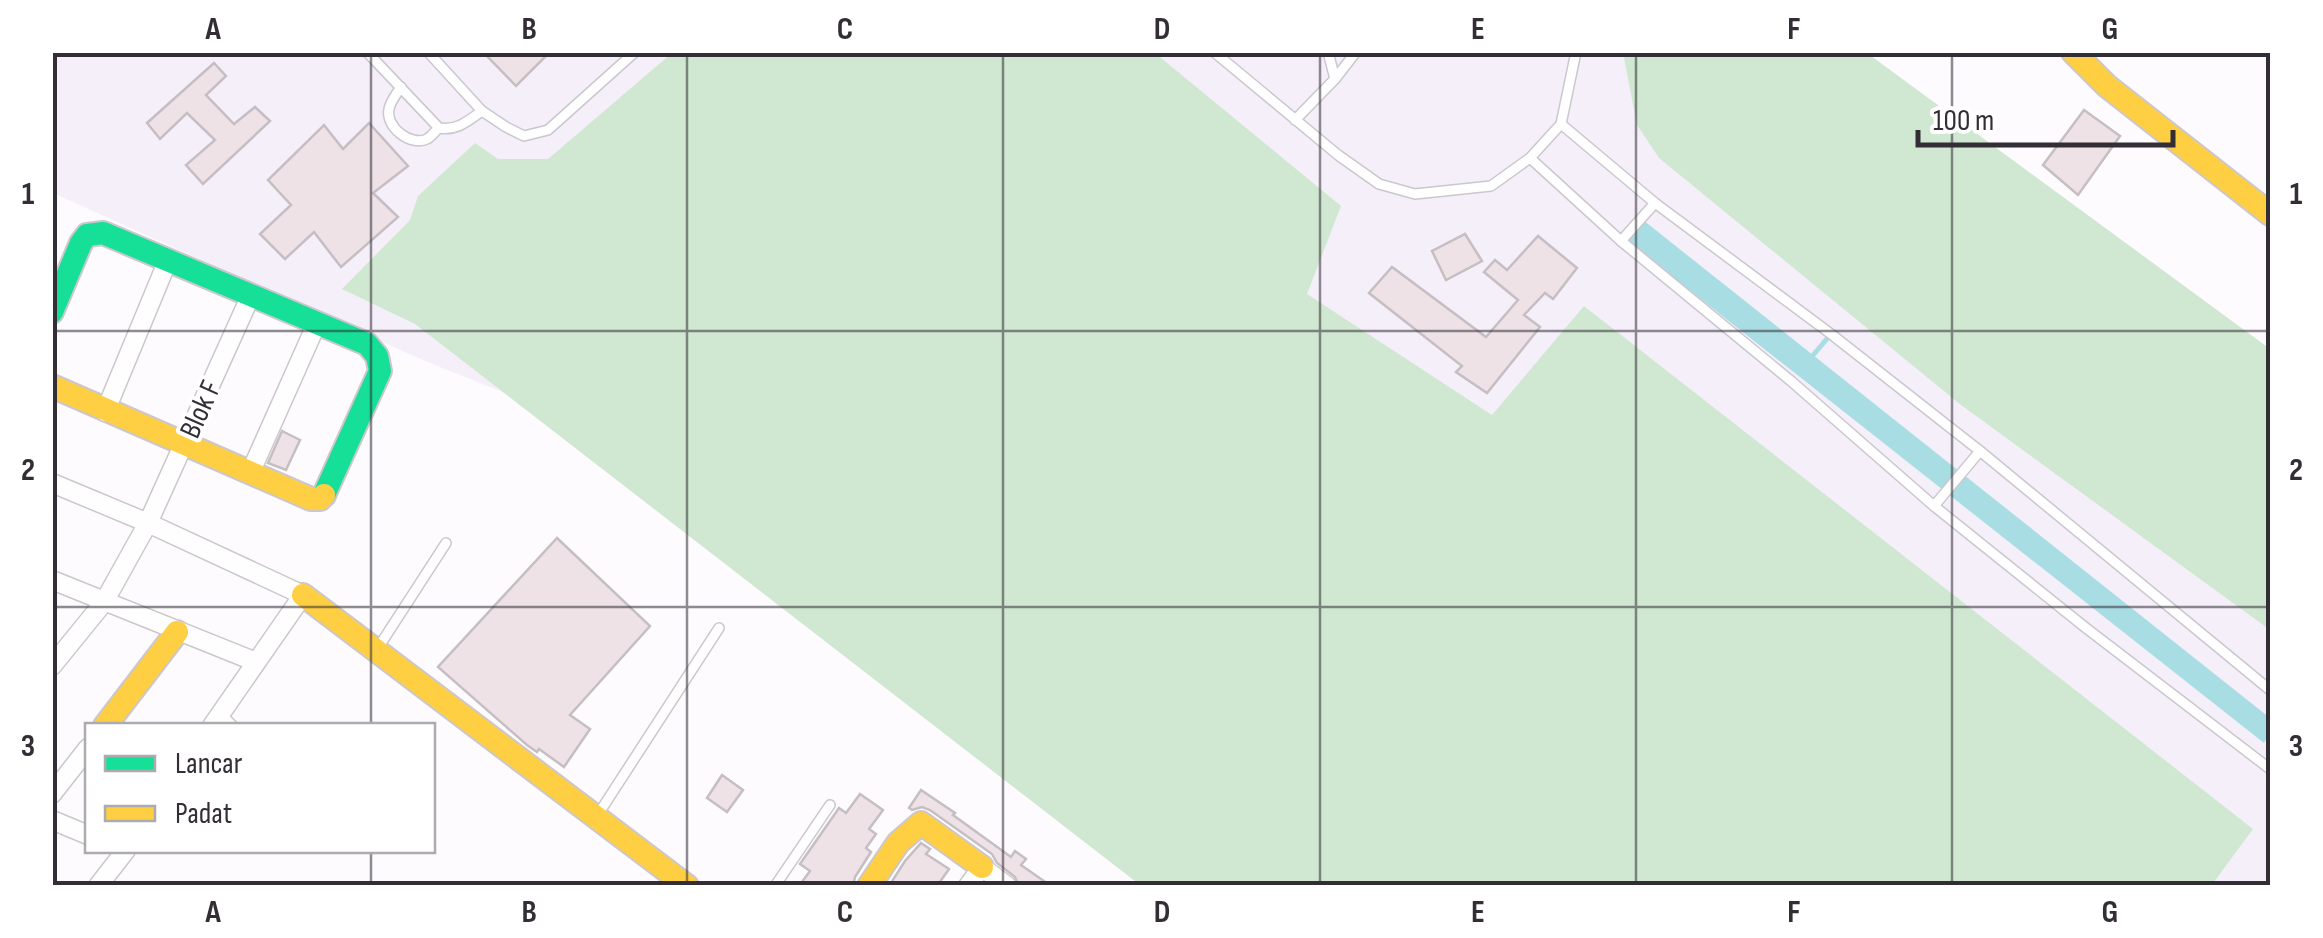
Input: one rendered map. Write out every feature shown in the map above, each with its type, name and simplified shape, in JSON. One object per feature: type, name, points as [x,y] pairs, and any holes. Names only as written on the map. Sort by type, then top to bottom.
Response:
[{"type":"street","points":[[2072,52],[2108,86],[2270,214]]},
{"type":"street","points":[[52,312],[87,234],[103,233],[366,344],[380,360],[380,371],[320,499],[311,499],[52,386]]},
{"type":"street","points":[[105,412],[168,260]]},
{"type":"street","name":"Blok F","points":[[52,666],[104,602],[148,523],[251,295]]},
{"type":"street","points":[[250,471],[317,323]]},
{"type":"street","points":[[52,483],[303,595],[598,816],[677,882]]},
{"type":"street","points":[[52,580],[256,662]]},
{"type":"street","points":[[222,722],[256,662],[303,595]]},
{"type":"street","points":[[107,723],[177,632]]},
{"type":"street","points":[[52,794],[85,752]]},
{"type":"street","points":[[52,820],[85,833]]},
{"type":"street","points":[[868,886],[900,840],[920,824],[975,876],[1008,886]]},
{"type":"street","points":[[98,886],[124,853]]},
{"type":"lane","points":[[366,52],[440,128],[460,126],[482,111]]},
{"type":"lane","points":[[428,52],[482,111],[524,136],[548,130],[635,52]]},
{"type":"lane","points":[[1214,52],[1380,184],[1415,194],[1492,186],[1530,158],[1560,124],[1576,52]]},
{"type":"lane","points":[[1328,52],[1335,79]]},
{"type":"lane","points":[[1295,120],[1356,52]]},
{"type":"lane","points":[[400,88],[388,109],[390,122],[401,134],[412,141],[426,140],[440,128]]},
{"type":"lane","points":[[1560,124],[1652,207],[1831,334],[2270,690]]},
{"type":"lane","points":[[1530,158],[1934,506],[2270,769]]},
{"type":"lane","points":[[1625,238],[1652,207]]},
{"type":"lane","points":[[1934,506],[1980,451]]},
{"type":"lane","points":[[376,651],[446,544]]},
{"type":"lane","points":[[598,816],[719,628]]},
{"type":"lane","points":[[775,886],[830,805]]},
{"type":"shaded area","points":[[53,53],[1867,53],[2270,349],[2270,885],[1305,885],[732,484],[425,361],[53,193]]},
{"type":"green space","points":[[672,53],[1155,53],[1341,206],[1307,294],[1492,415],[1584,306],[2253,829],[2211,886],[1140,885],[415,324],[342,289],[410,220],[418,196],[475,143],[498,159],[548,159]]},
{"type":"green space","points":[[1623,53],[1867,53],[2270,349],[2270,630],[1961,405],[1659,158],[1637,125]]},
{"type":"water","points":[[1643,220],[2270,718],[2270,732],[2264,743],[1626,240]]},
{"type":"building","points":[[483,52],[550,52],[516,86]]},
{"type":"building","points":[[214,63],[226,76],[206,95],[234,124],[255,107],[270,121],[203,184],[186,165],[215,140],[187,113],[160,139],[147,123]]},
{"type":"building","points":[[2084,110],[2120,136],[2078,195],[2043,165]]},
{"type":"building","points":[[369,123],[408,166],[373,193],[398,217],[341,267],[314,232],[285,259],[260,234],[291,205],[268,180],[324,125],[343,149]]},
{"type":"building","points":[[1465,234],[1482,261],[1446,280],[1432,251]]},
{"type":"building","points":[[1538,236],[1577,268],[1553,299],[1545,293],[1524,315],[1540,327],[1487,393],[1456,372],[1462,366],[1369,293],[1392,267],[1486,337],[1518,300],[1484,272],[1495,260],[1507,270]]},
{"type":"building","points":[[282,431],[300,440],[286,470],[268,463]]},
{"type":"building","points":[[557,538],[650,626],[570,715],[590,729],[564,767],[527,745],[438,667]]},
{"type":"building","points":[[722,775],[743,790],[727,812],[707,798]]},
{"type":"building","points":[[921,790],[1011,857],[1015,851],[1026,859],[1021,865],[1051,886],[1019,886],[992,854],[930,810],[909,808]]},
{"type":"building","points":[[860,794],[883,810],[869,829],[876,834],[866,848],[871,852],[853,886],[799,886],[810,871],[800,864],[839,808],[846,813]]},
{"type":"building","points":[[921,843],[930,849],[926,854],[949,869],[937,886],[889,886],[905,861]]},
{"type":"waterway","points":[[1809,360],[1831,334]]},
{"type":"traffic: fast","points":[[52,312],[81,243],[87,235],[103,233],[367,344],[377,356],[380,371],[324,495]]},
{"type":"traffic: slow","points":[[2073,52],[2107,86],[2270,214]]},
{"type":"traffic: slow","points":[[52,386],[311,499],[324,495]]},
{"type":"traffic: slow","points":[[303,595],[687,886]]},
{"type":"traffic: slow","points":[[107,723],[177,632]]},
{"type":"traffic: slow","points":[[869,886],[898,843],[921,823],[982,867]]}]
